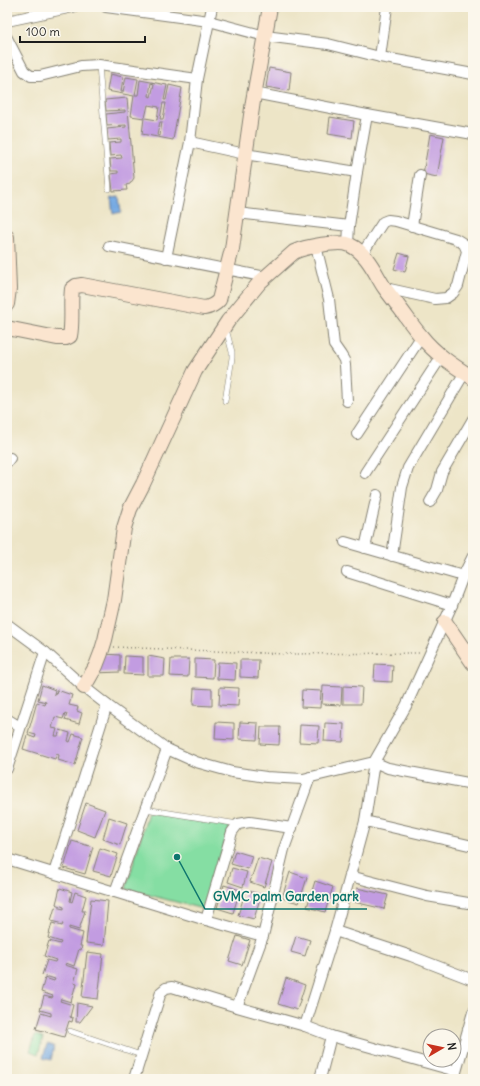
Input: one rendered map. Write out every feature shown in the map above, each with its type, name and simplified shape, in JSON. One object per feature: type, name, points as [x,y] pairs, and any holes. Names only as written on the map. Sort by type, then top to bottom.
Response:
[{"type":"street","points":[[7,21],[73,7]]},
{"type":"street","points":[[106,7],[150,10],[209,21],[265,36],[328,44],[380,57],[473,74]]},
{"type":"street","points":[[166,258],[190,142],[197,79],[212,7]]},
{"type":"street","points":[[7,328],[57,338],[66,338],[70,336],[72,330],[72,289],[76,286],[82,285],[204,308],[210,307],[219,300],[232,250],[254,94],[270,7]]},
{"type":"street","points":[[380,57],[387,7]]},
{"type":"street","points":[[7,38],[24,71],[31,76],[40,76],[81,66],[99,65],[197,79]]},
{"type":"street","points":[[254,94],[473,134]]},
{"type":"street","points":[[348,244],[356,172],[367,115]]},
{"type":"street","points":[[190,142],[245,154],[356,172]]},
{"type":"street","points":[[412,226],[420,175]]},
{"type":"street","points":[[237,213],[349,226]]},
{"type":"street","points":[[362,254],[383,222],[388,220],[456,239],[464,244],[467,251],[458,286],[453,293],[446,298],[435,299],[385,288]]},
{"type":"street","points":[[7,237],[9,289],[7,304]]},
{"type":"street","points":[[84,687],[96,666],[103,646],[114,600],[124,528],[130,508],[143,484],[195,371],[225,324],[260,282],[299,249],[316,246],[348,244],[356,248],[369,263],[385,288],[421,337],[442,357],[469,375],[408,468],[402,487],[392,556]]},
{"type":"street","points":[[109,246],[266,277]]},
{"type":"street","points":[[316,246],[329,299],[334,344],[341,354],[345,365],[347,401]]},
{"type":"street","points":[[357,434],[421,337]]},
{"type":"street","points":[[364,473],[442,357]]},
{"type":"street","points":[[430,502],[437,490],[442,472],[473,419]]},
{"type":"street","points":[[365,548],[378,495]]},
{"type":"street","points":[[345,542],[463,576]]},
{"type":"street","points":[[306,1026],[335,931],[365,821],[374,762],[406,706],[445,622],[463,576],[473,556]]},
{"type":"street","points":[[347,572],[452,605]]},
{"type":"street","points":[[445,622],[473,663]]},
{"type":"street","points":[[7,624],[45,652],[84,687],[167,749],[196,762],[232,772],[266,777],[303,779],[374,762],[388,768],[473,784]]},
{"type":"street","points":[[7,769],[45,652]]},
{"type":"street","points":[[54,873],[107,704]]},
{"type":"street","points":[[7,719],[20,727]]},
{"type":"street","points":[[115,892],[167,749]]},
{"type":"street","points":[[237,1007],[263,936],[284,849],[310,777]]},
{"type":"street","points":[[365,821],[473,846]]},
{"type":"street","points":[[206,920],[232,832],[238,824],[250,822],[292,828]]},
{"type":"street","points":[[7,860],[263,936]]},
{"type":"street","points":[[350,876],[427,896],[468,903]]},
{"type":"street","points":[[335,931],[411,956],[473,980]]},
{"type":"street","points":[[134,1079],[161,992],[166,988],[172,987],[306,1026],[331,1036],[455,1075],[473,1012]]},
{"type":"street","points":[[320,1079],[331,1036]]},
{"type":"lane","points":[[99,65],[109,189]]},
{"type":"lane","points":[[225,324],[232,352],[232,358],[225,401]]},
{"type":"lane","points":[[145,809],[238,824]]},
{"type":"lane","points":[[70,1031],[141,1055]]},
{"type":"path","points":[[103,646],[286,654],[430,653]]},
{"type":"green space","points":[[148,812],[230,826],[203,909],[126,889]]},
{"type":"green space","points":[[35,1035],[43,1038],[38,1054],[30,1051]]},
{"type":"water","points":[[119,197],[121,212],[113,214],[111,198]]},
{"type":"water","points":[[47,1044],[54,1046],[51,1060],[43,1058]]},
{"type":"building","points":[[269,68],[291,72],[289,91],[266,87]]},
{"type":"building","points":[[110,74],[123,77],[121,92],[123,92],[126,77],[138,79],[135,95],[138,95],[140,80],[167,85],[164,100],[166,100],[169,85],[182,88],[173,140],[142,134],[144,118],[131,116],[134,96],[107,91]],"holes":[[[151,83],[154,84],[151,97],[149,96]],[[163,103],[166,103],[163,119],[160,119]],[[148,105],[159,107],[157,120],[145,118]],[[160,122],[162,122],[160,136],[157,135]]]},
{"type":"building","points":[[127,98],[134,178],[130,184],[126,185],[127,190],[113,191],[111,174],[118,173],[118,171],[111,171],[110,159],[122,158],[121,155],[110,156],[109,143],[121,142],[121,139],[108,140],[107,129],[126,127],[126,125],[107,126],[106,114],[125,112],[125,110],[106,111],[105,100]]},
{"type":"building","points":[[330,117],[354,121],[352,138],[328,134]]},
{"type":"building","points":[[430,134],[444,137],[437,177],[423,174]]},
{"type":"building","points":[[399,253],[409,256],[405,272],[394,269]]},
{"type":"building","points":[[104,654],[120,655],[120,672],[95,673]]},
{"type":"building","points":[[125,656],[143,657],[143,675],[124,674]]},
{"type":"building","points":[[148,656],[165,659],[164,676],[148,676]]},
{"type":"building","points":[[171,659],[189,659],[188,677],[170,676]]},
{"type":"building","points":[[195,659],[214,660],[213,678],[195,677]]},
{"type":"building","points":[[240,660],[259,660],[258,678],[240,677]]},
{"type":"building","points":[[218,662],[236,663],[235,680],[217,679]]},
{"type":"building","points":[[375,664],[393,665],[392,682],[374,681]]},
{"type":"building","points":[[42,685],[55,690],[54,694],[56,695],[57,690],[72,695],[69,705],[78,707],[77,711],[82,713],[79,724],[65,720],[67,714],[65,713],[63,719],[55,717],[52,728],[57,729],[55,736],[58,736],[60,730],[70,733],[68,741],[70,742],[73,734],[83,737],[75,765],[58,760],[59,755],[57,754],[55,759],[23,749],[27,735],[35,738],[36,735],[28,733],[37,702],[45,705],[46,702],[38,700]]},
{"type":"building","points":[[323,686],[342,687],[341,705],[322,704]]},
{"type":"building","points":[[343,686],[362,687],[361,704],[343,704]]},
{"type":"building","points":[[220,687],[239,688],[238,706],[219,705]]},
{"type":"building","points":[[194,688],[212,689],[212,706],[193,705]]},
{"type":"building","points":[[302,690],[321,691],[320,708],[301,707]]},
{"type":"building","points":[[216,722],[234,723],[234,740],[215,739]]},
{"type":"building","points":[[240,722],[258,723],[257,740],[239,739]]},
{"type":"building","points":[[325,723],[344,724],[343,742],[324,741]]},
{"type":"building","points":[[300,725],[319,726],[318,743],[299,742]]},
{"type":"building","points":[[261,727],[280,727],[279,745],[260,744]]},
{"type":"building","points":[[86,803],[105,810],[95,837],[77,830]]},
{"type":"building","points":[[109,817],[127,823],[120,845],[103,839]]},
{"type":"building","points":[[72,841],[93,847],[85,874],[64,868]]},
{"type":"building","points":[[100,848],[118,854],[111,876],[93,871]]},
{"type":"building","points":[[235,851],[252,856],[248,869],[231,864]]},
{"type":"building","points":[[258,858],[272,862],[264,887],[250,882]]},
{"type":"building","points":[[232,868],[247,872],[243,887],[228,882]]},
{"type":"building","points":[[290,872],[307,878],[299,903],[282,898]]},
{"type":"building","points":[[315,881],[333,887],[325,912],[307,907]]},
{"type":"building","points":[[224,885],[240,890],[233,913],[217,908]]},
{"type":"building","points":[[60,888],[72,892],[70,901],[72,902],[75,892],[86,896],[82,911],[85,911],[79,930],[69,927],[69,929],[83,933],[80,946],[82,946],[81,950],[79,949],[74,966],[66,963],[65,965],[78,969],[74,983],[77,984],[71,1002],[61,999],[60,1001],[73,1005],[70,1017],[73,1018],[72,1022],[69,1021],[64,1037],[36,1029],[41,1013],[51,1016],[51,1013],[40,1010],[44,996],[52,998],[53,996],[41,992],[45,978],[54,981],[55,979],[42,975],[47,960],[55,962],[56,960],[44,956],[49,941],[60,944],[61,942],[48,938],[52,923],[62,926],[63,924],[51,921],[55,907],[64,909],[64,907],[56,904]]},
{"type":"building","points":[[357,888],[388,895],[384,909],[354,902]]},
{"type":"building","points":[[246,890],[261,895],[254,919],[238,915]]},
{"type":"building","points":[[91,899],[108,901],[104,945],[86,943]]},
{"type":"building","points":[[237,936],[250,940],[242,965],[229,961]]},
{"type":"building","points":[[296,936],[310,940],[305,956],[291,952]]},
{"type":"building","points":[[87,952],[103,954],[98,999],[82,997]]},
{"type":"building","points":[[286,978],[305,985],[297,1010],[278,1004]]},
{"type":"building","points":[[77,1003],[92,1006],[80,1022],[76,1022]]},
{"type":"place","name":"GVMC palm Garden park","points":[[177,857]]}]
